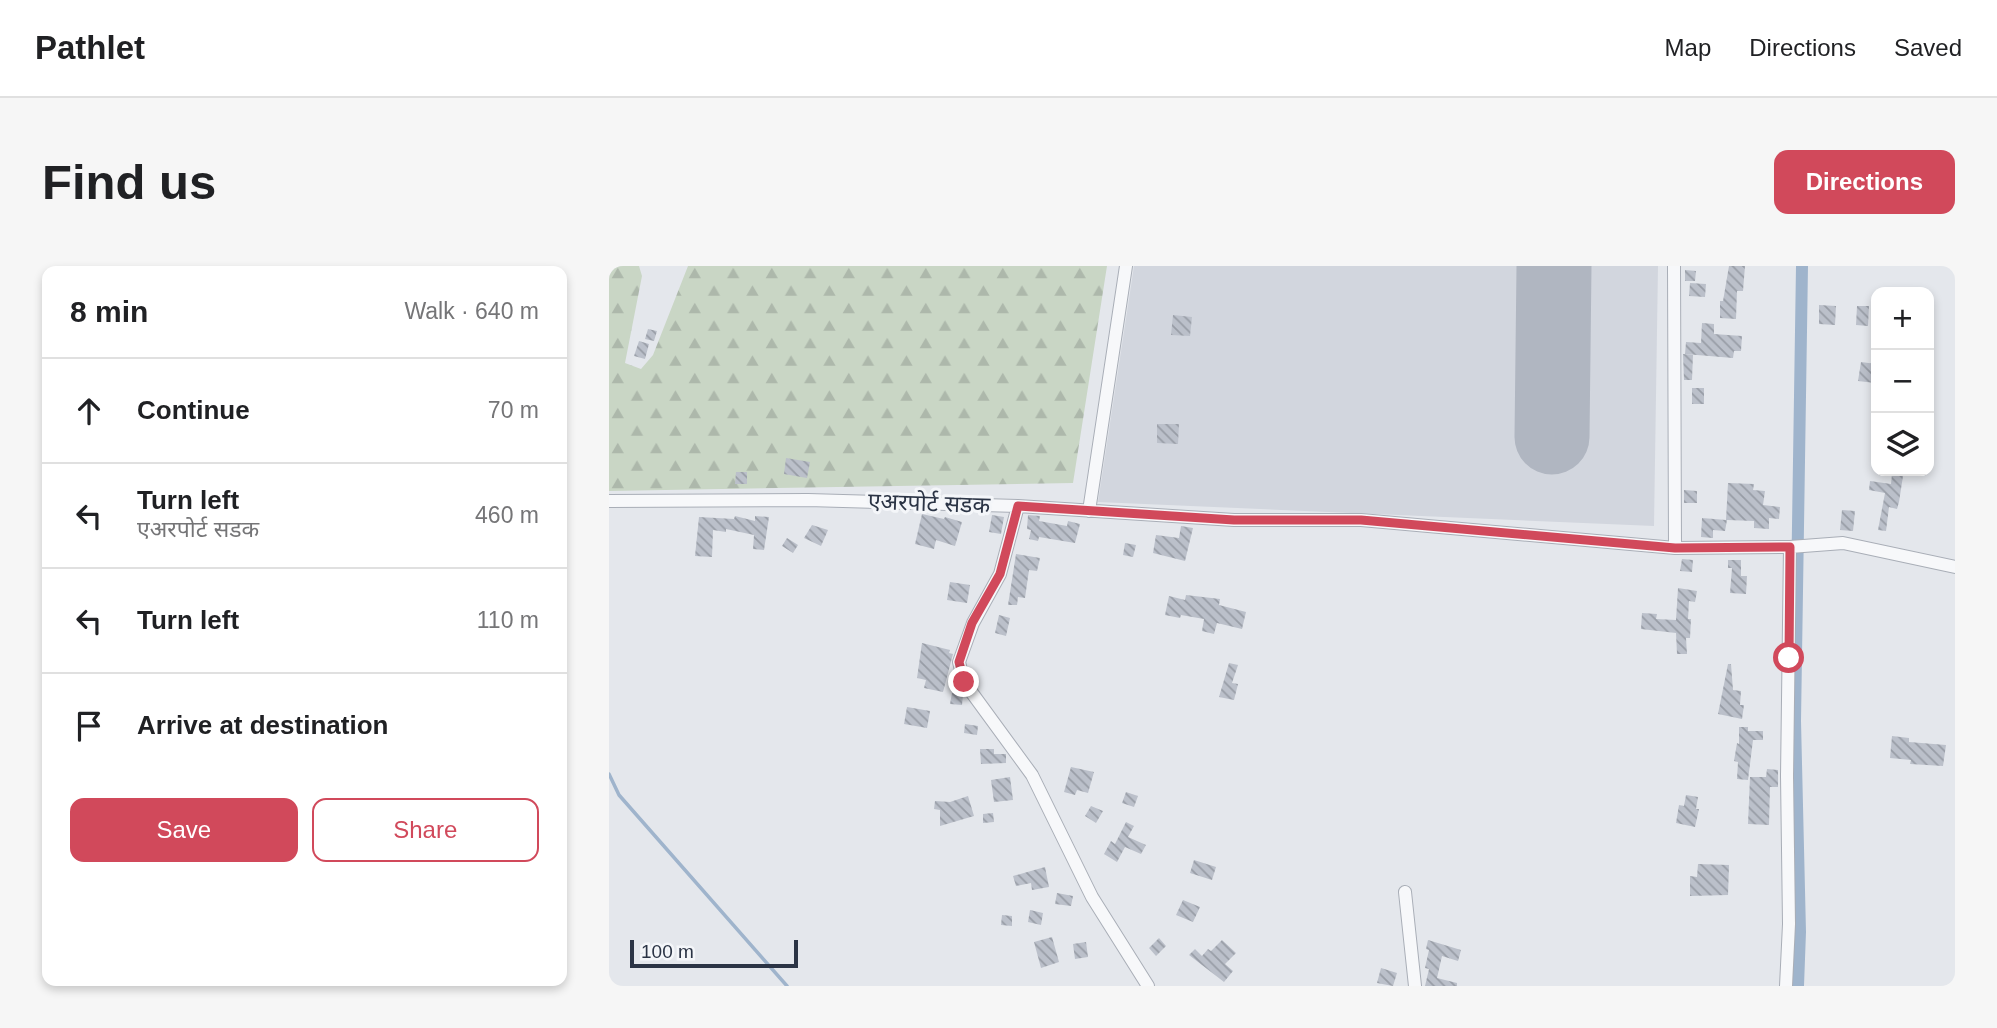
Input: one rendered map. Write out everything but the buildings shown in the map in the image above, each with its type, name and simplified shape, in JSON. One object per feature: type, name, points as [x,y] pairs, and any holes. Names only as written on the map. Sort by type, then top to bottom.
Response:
[{"type":"street","points":[[1089,511],[1126,266]]},
{"type":"street","points":[[1674,266],[1675,548]]},
{"type":"street","name":"एअरपोर्ट सडक","points":[[609,501],[808,500],[1018,506],[1234,520],[1361,520],[1675,548],[1791,547],[1843,543],[1955,567]]},
{"type":"street","points":[[1018,506],[1000,574],[972,623],[959,662],[964,682],[1032,775],[1092,897],[1148,986]]},
{"type":"street","points":[[1786,986],[1789,924],[1787,776],[1791,547]]},
{"type":"street","points":[[1405,892],[1415,986]]},
{"type":"shaded area","points":[[1134,266],[1658,266],[1654,526],[1098,502]]},
{"type":"green space","points":[[609,266],[639,266],[642,276],[625,363],[641,369],[653,355],[688,266],[1107,266],[1073,483],[609,491]]},
{"type":"waterway","points":[[1798,986],[1800,932],[1795,721],[1802,266]]},
{"type":"waterway","points":[[609,774],[619,795],[787,986]]},
{"type":"runway","points":[[1552,437],[1554,266]]},
{"type":"route","points":[[964,682],[959,662],[972,623],[1000,574],[1018,506],[1234,520],[1361,520],[1675,548],[1790,547],[1789,658]]}]
